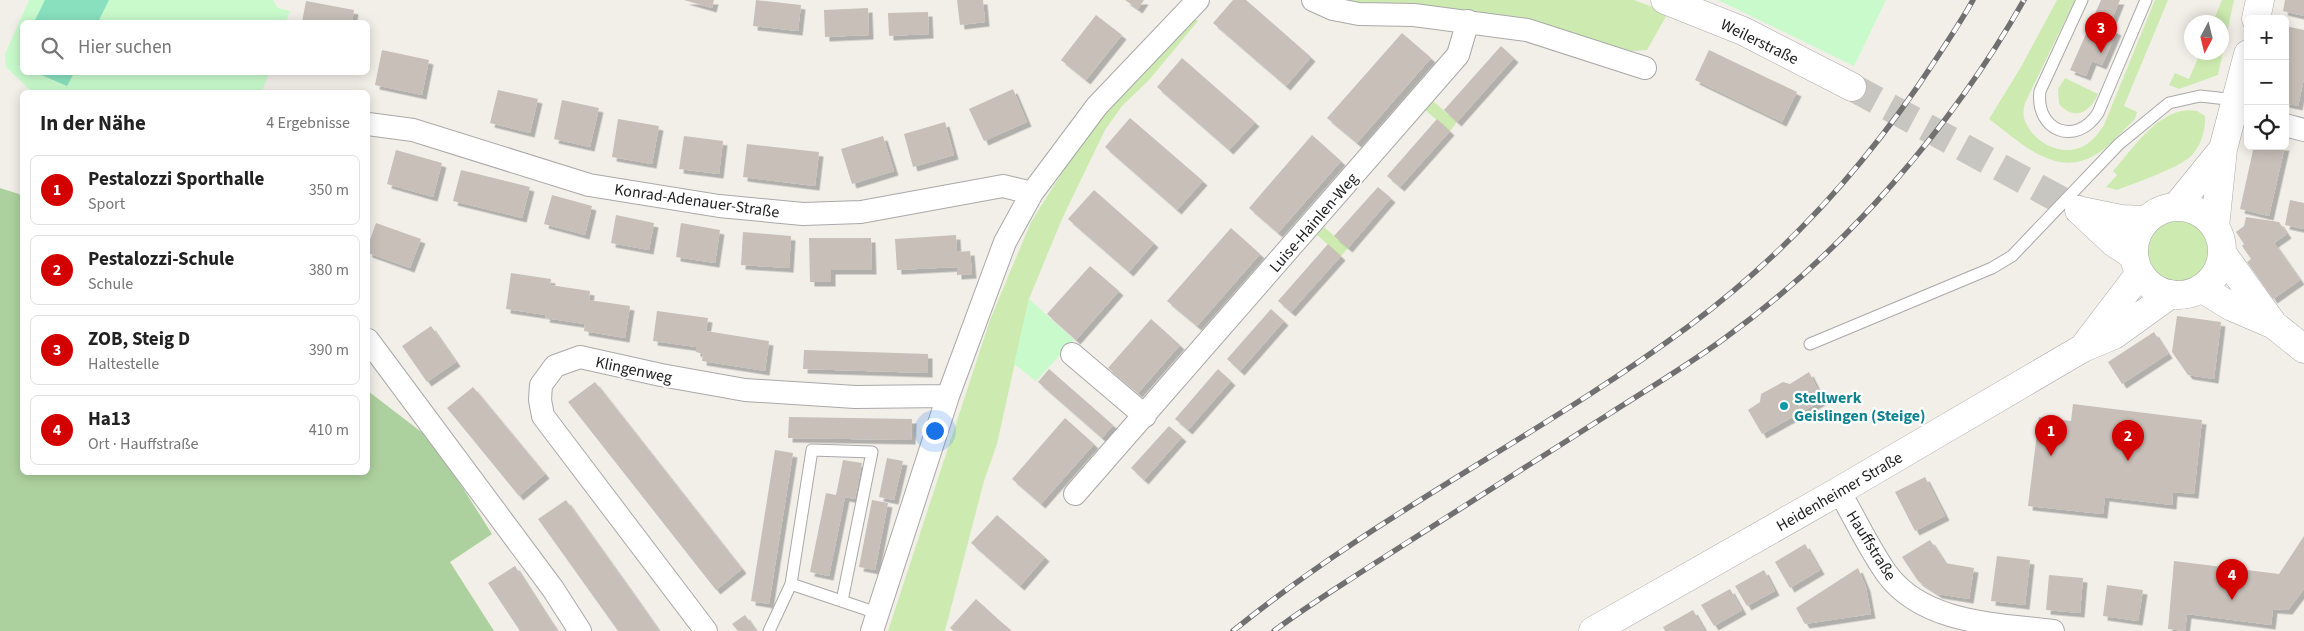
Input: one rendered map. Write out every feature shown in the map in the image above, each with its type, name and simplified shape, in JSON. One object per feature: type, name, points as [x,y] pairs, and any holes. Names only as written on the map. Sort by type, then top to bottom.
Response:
[{"type":"street","points":[[875,622],[948,396],[1006,242],[1032,193],[1097,106],[1141,57],[1198,0]]},
{"type":"street","points":[[1313,0],[1333,9],[1359,14],[1414,16],[1468,21],[1527,30],[1645,68]]},
{"type":"street","name":"Weilerstraße","points":[[1665,0],[1743,31],[1852,87]]},
{"type":"street","points":[[2257,15],[2260,0]]},
{"type":"street","name":"Luise-Hainlen-Weg","points":[[1075,494],[1458,55],[1468,21]]},
{"type":"street","points":[[2176,206],[2223,149],[2240,109],[2247,60]]},
{"type":"street","name":"Konrad-Adenauer-Straße","points":[[370,124],[413,130],[589,185],[719,206],[803,214],[861,212],[1003,186],[1032,193]]},
{"type":"street","points":[[2289,125],[2304,130]]},
{"type":"street","points":[[2215,227],[2223,149]]},
{"type":"street","points":[[2137,264],[2136,236],[2146,220],[2165,208],[2176,206],[2198,212],[2215,227],[2220,235],[2222,253],[2216,273],[2201,288],[2187,294],[2171,294],[2159,291],[2148,283],[2137,264],[2080,210],[2120,219],[2146,220]]},
{"type":"street","points":[[2222,253],[2274,325]]},
{"type":"street","name":"Heidenheimer Straße","points":[[2083,348],[2137,264]]},
{"type":"street","points":[[2201,288],[2232,307],[2274,325],[2304,349]]},
{"type":"street","name":"Heidenheimer Straße","points":[[1593,631],[1839,491],[2083,348],[2114,335],[2171,294]]},
{"type":"street","points":[[370,343],[553,589],[580,631]]},
{"type":"street","points":[[1072,354],[1145,416]]},
{"type":"street","name":"Klingenweg","points":[[706,631],[543,416],[540,400],[541,385],[556,366],[580,357],[661,375],[745,390],[855,397],[948,396]]},
{"type":"street","name":"Hauffstraße","points":[[1839,491],[1887,574],[1899,588],[1941,612],[1967,619],[2053,631]]},
{"type":"lane","points":[[2082,0],[2040,91],[2038,104],[2044,117],[2052,126],[2061,131],[2083,129],[2092,122],[2098,113],[2146,0]]},
{"type":"lane","points":[[1810,344],[1992,268],[2012,256],[2120,144],[2169,102],[2200,96],[2240,109]]},
{"type":"lane","points":[[769,631],[791,584],[812,450],[872,452],[842,601]]},
{"type":"lane","points":[[791,584],[842,601],[875,622]]},
{"type":"green space","points":[[29,0],[273,0],[278,8],[290,11],[287,20],[20,20]]},
{"type":"green space","points":[[45,0],[109,0],[99,20],[35,20]]},
{"type":"green space","points":[[1341,0],[1634,0],[1668,13],[1647,50],[1633,51]]},
{"type":"green space","points":[[1718,0],[1886,0],[1854,66]]},
{"type":"green space","points":[[2057,0],[2075,0],[2025,103],[2024,118],[2033,134],[2039,140],[2055,148],[2073,150],[2086,145],[2104,125],[2155,0],[2168,0],[2124,106],[2137,112],[2135,119],[2106,148],[2080,161],[2066,163],[2038,154],[1989,119],[2021,67]]},
{"type":"green space","points":[[2222,0],[2234,0],[2229,23],[2229,15],[2216,15]]},
{"type":"green space","points":[[1193,17],[1198,21],[1149,80],[1122,106],[1105,130],[1062,219],[1029,299],[997,444],[984,481],[945,631],[888,631],[990,320],[1031,222],[1080,144],[1130,83]]},
{"type":"green space","points":[[20,20],[20,75],[268,75],[263,90],[30,90],[6,67],[5,54]]},
{"type":"green space","points":[[2197,60],[2221,60],[2218,75],[2179,89],[2169,85],[2175,73],[2189,79]]},
{"type":"green space","points":[[42,75],[73,75],[67,86]]},
{"type":"green space","points":[[2065,78],[2098,94],[2095,101],[2086,110],[2076,113],[2070,112],[2059,104],[2058,89]]},
{"type":"green space","points":[[1433,101],[1457,122],[1450,131],[1425,110]]},
{"type":"green space","points":[[2188,110],[2197,111],[2205,116],[2202,138],[2198,148],[2191,156],[2167,170],[2117,190],[2106,187],[2117,175],[2113,171],[2146,133],[2165,118]]},
{"type":"green space","points":[[0,188],[20,194],[20,475],[370,475],[370,393],[433,441],[492,534],[450,562],[494,631],[0,631]]},
{"type":"green space","points":[[2178,221],[2190,223],[2200,230],[2207,240],[2209,252],[2207,264],[2200,274],[2190,281],[2178,283],[2166,281],[2156,274],[2149,264],[2147,252],[2149,240],[2156,230],[2166,223]]},
{"type":"green space","points":[[1324,227],[1348,248],[1341,256],[1317,235]]},
{"type":"green space","points":[[1029,299],[1074,340],[1036,381],[1014,364]]},
{"type":"building","points":[[684,0],[714,0],[712,8]]},
{"type":"building","points":[[756,0],[801,5],[798,31],[753,26]]},
{"type":"building","points":[[957,0],[983,0],[985,22],[960,25]]},
{"type":"building","points":[[1125,0],[1144,0],[1138,9]]},
{"type":"building","points":[[1233,0],[1246,0],[1311,57],[1286,86],[1213,23]]},
{"type":"building","points":[[2101,0],[2120,0],[2109,27],[2117,31],[2102,65],[2092,61],[2086,76],[2070,70]]},
{"type":"building","points":[[2285,0],[2304,0],[2304,16],[2283,11]]},
{"type":"building","points":[[306,1],[354,10],[352,20],[302,20]]},
{"type":"building","points":[[868,8],[869,35],[825,37],[824,10]]},
{"type":"building","points":[[928,12],[929,34],[889,36],[888,13]]},
{"type":"building","points":[[1096,15],[1122,35],[1086,80],[1061,60]]},
{"type":"building","points":[[2289,27],[2304,30],[2304,78],[2298,106],[2289,104]]},
{"type":"building","points":[[1402,33],[1431,58],[1357,143],[1327,118]]},
{"type":"building","points":[[1501,46],[1514,58],[1457,122],[1444,110]]},
{"type":"building","points":[[382,50],[429,60],[422,95],[375,85]]},
{"type":"building","points":[[1709,50],[1797,92],[1782,122],[1695,80]]},
{"type":"building","points":[[1182,58],[1255,122],[1229,150],[1157,87]]},
{"type":"building","points":[[1013,89],[1027,122],[984,141],[969,109]]},
{"type":"building","points":[[498,90],[538,99],[530,133],[490,123]]},
{"type":"building","points":[[562,100],[599,108],[590,147],[554,139]]},
{"type":"building","points":[[1130,118],[1203,181],[1177,210],[1105,147]]},
{"type":"building","points":[[618,119],[659,126],[652,164],[612,157]]},
{"type":"building","points":[[1437,119],[1450,131],[1400,187],[1387,176]]},
{"type":"building","points":[[945,122],[954,155],[913,167],[904,134]]},
{"type":"building","points":[[1312,135],[1341,161],[1278,233],[1249,208]]},
{"type":"building","points":[[684,136],[723,141],[719,174],[679,169]]},
{"type":"building","points":[[883,136],[894,171],[852,184],[841,149]]},
{"type":"building","points":[[747,144],[819,152],[815,186],[743,177]]},
{"type":"building","points":[[396,150],[442,163],[433,197],[387,184]]},
{"type":"building","points":[[2253,150],[2284,150],[2269,216],[2240,209]]},
{"type":"building","points":[[461,170],[530,187],[522,218],[453,201]]},
{"type":"building","points":[[1378,187],[1391,198],[1348,248],[1334,236]]},
{"type":"building","points":[[1094,190],[1154,243],[1129,272],[1068,219]]},
{"type":"building","points":[[552,195],[592,206],[585,235],[544,224]]},
{"type":"building","points":[[2290,200],[2304,203],[2304,229],[2285,225]]},
{"type":"building","points":[[616,215],[654,223],[649,250],[611,243]]},
{"type":"building","points":[[2246,217],[2279,222],[2287,234],[2274,243],[2300,280],[2273,299],[2247,262],[2251,259],[2242,246],[2244,244],[2236,232],[2244,226]]},
{"type":"building","points":[[376,223],[421,239],[410,268],[370,254],[370,240]]},
{"type":"building","points":[[681,223],[720,230],[715,263],[676,257]]},
{"type":"building","points":[[1231,228],[1260,254],[1197,326],[1167,301]]},
{"type":"building","points":[[743,232],[791,236],[789,268],[741,265]]},
{"type":"building","points":[[956,235],[957,252],[970,251],[972,274],[957,275],[957,267],[897,270],[895,239]]},
{"type":"building","points":[[809,238],[871,238],[872,270],[831,270],[831,282],[810,282]]},
{"type":"building","points":[[1328,244],[1341,256],[1291,312],[1278,301]]},
{"type":"building","points":[[1090,266],[1119,291],[1076,340],[1047,314]]},
{"type":"building","points":[[511,273],[551,279],[550,285],[590,291],[589,300],[630,306],[625,338],[584,331],[585,324],[545,318],[546,315],[506,309]]},
{"type":"building","points":[[1271,309],[1284,321],[1240,371],[1227,359]]},
{"type":"building","points":[[657,311],[708,318],[706,331],[769,341],[765,371],[702,361],[703,354],[696,352],[696,347],[653,341]]},
{"type":"building","points":[[2177,316],[2221,322],[2214,379],[2188,375],[2172,352]]},
{"type":"building","points":[[1151,319],[1180,345],[1138,393],[1108,368]]},
{"type":"building","points":[[431,326],[456,362],[427,382],[402,346]]},
{"type":"building","points":[[2154,332],[2168,354],[2122,384],[2108,362]]},
{"type":"building","points":[[804,350],[928,354],[928,373],[803,369]]},
{"type":"building","points":[[1049,369],[1113,425],[1102,438],[1038,382]]},
{"type":"building","points":[[1218,369],[1231,381],[1188,430],[1175,419]]},
{"type":"building","name":"Stellwerk Geislingen (Steige)","points":[[1809,372],[1823,400],[1762,434],[1748,410],[1760,402],[1761,394],[1783,382],[1790,384]]},
{"type":"building","points":[[595,382],[742,569],[716,590],[568,402]]},
{"type":"building","points":[[473,387],[545,474],[519,496],[447,408]]},
{"type":"building","points":[[2073,404],[2202,420],[2194,494],[2173,492],[2172,505],[2105,497],[2103,514],[2028,506],[2039,417],[2071,421]]},
{"type":"building","points":[[789,417],[912,419],[911,440],[788,438]]},
{"type":"building","points":[[1065,418],[1094,444],[1041,504],[1012,479]]},
{"type":"building","points":[[1169,426],[1182,437],[1144,480],[1131,468]]},
{"type":"building","points":[[775,450],[793,453],[769,604],[751,601]]},
{"type":"building","points":[[887,458],[903,461],[894,500],[879,497]]},
{"type":"building","points":[[843,460],[862,463],[855,499],[845,497],[829,576],[810,572],[826,493],[836,495]]},
{"type":"building","points":[[1925,477],[1945,516],[1915,531],[1895,492]]},
{"type":"building","points":[[566,500],[659,631],[618,631],[538,519]]},
{"type":"building","points":[[872,500],[888,503],[875,570],[859,567]]},
{"type":"building","points":[[997,515],[1045,557],[1020,586],[971,543]]},
{"type":"building","points":[[2304,536],[2304,589],[2288,610],[2273,609],[2271,625],[2187,614],[2185,631],[2168,629],[2174,561],[2279,574]]},
{"type":"building","points":[[1930,540],[1945,563],[1974,568],[1969,599],[1938,594],[1918,581],[1902,557]]},
{"type":"building","points":[[1805,544],[1820,570],[1790,588],[1775,562]]},
{"type":"building","points":[[1997,556],[2030,560],[2025,605],[1991,601]]},
{"type":"building","points":[[515,566],[557,631],[520,631],[488,583]]},
{"type":"building","points":[[1858,568],[1866,587],[1871,614],[1805,624],[1796,608]]},
{"type":"building","points":[[1764,570],[1775,591],[1747,606],[1735,586]]},
{"type":"building","points":[[2049,575],[2083,578],[2080,613],[2046,610]]},
{"type":"building","points":[[2107,585],[2143,590],[2138,621],[2103,616]]},
{"type":"building","points":[[1730,589],[1742,610],[1714,626],[1701,605]]},
{"type":"building","points":[[976,599],[1012,631],[954,631],[950,628]]},
{"type":"building","points":[[1693,610],[1705,631],[1665,631],[1663,627]]},
{"type":"building","points":[[745,615],[756,631],[738,631],[732,624]]},
{"type":"tunnel","points":[[1852,87],[2079,210]]},
{"type":"railway","points":[[1233,631],[1287,589],[1343,550],[1633,366],[1725,298],[1793,236],[1855,169],[1910,97],[1973,0]]},
{"type":"railway","points":[[1274,631],[1369,567],[1682,367],[1725,338],[1769,304],[1812,267],[1853,227],[1929,140],[1964,94],[2024,0]]},
{"type":"place","name":"ZOB, Steig D","points":[[2101,53]]},
{"type":"place","name":"Stellwerk Geislingen (Steige)","points":[[1784,406]]},
{"type":"place","name":"Pestalozzi Sporthalle","points":[[2051,456]]},
{"type":"place","name":"Pestalozzi-Schule","points":[[2128,461]]},
{"type":"place","name":"Ha13","points":[[2232,600]]}]
